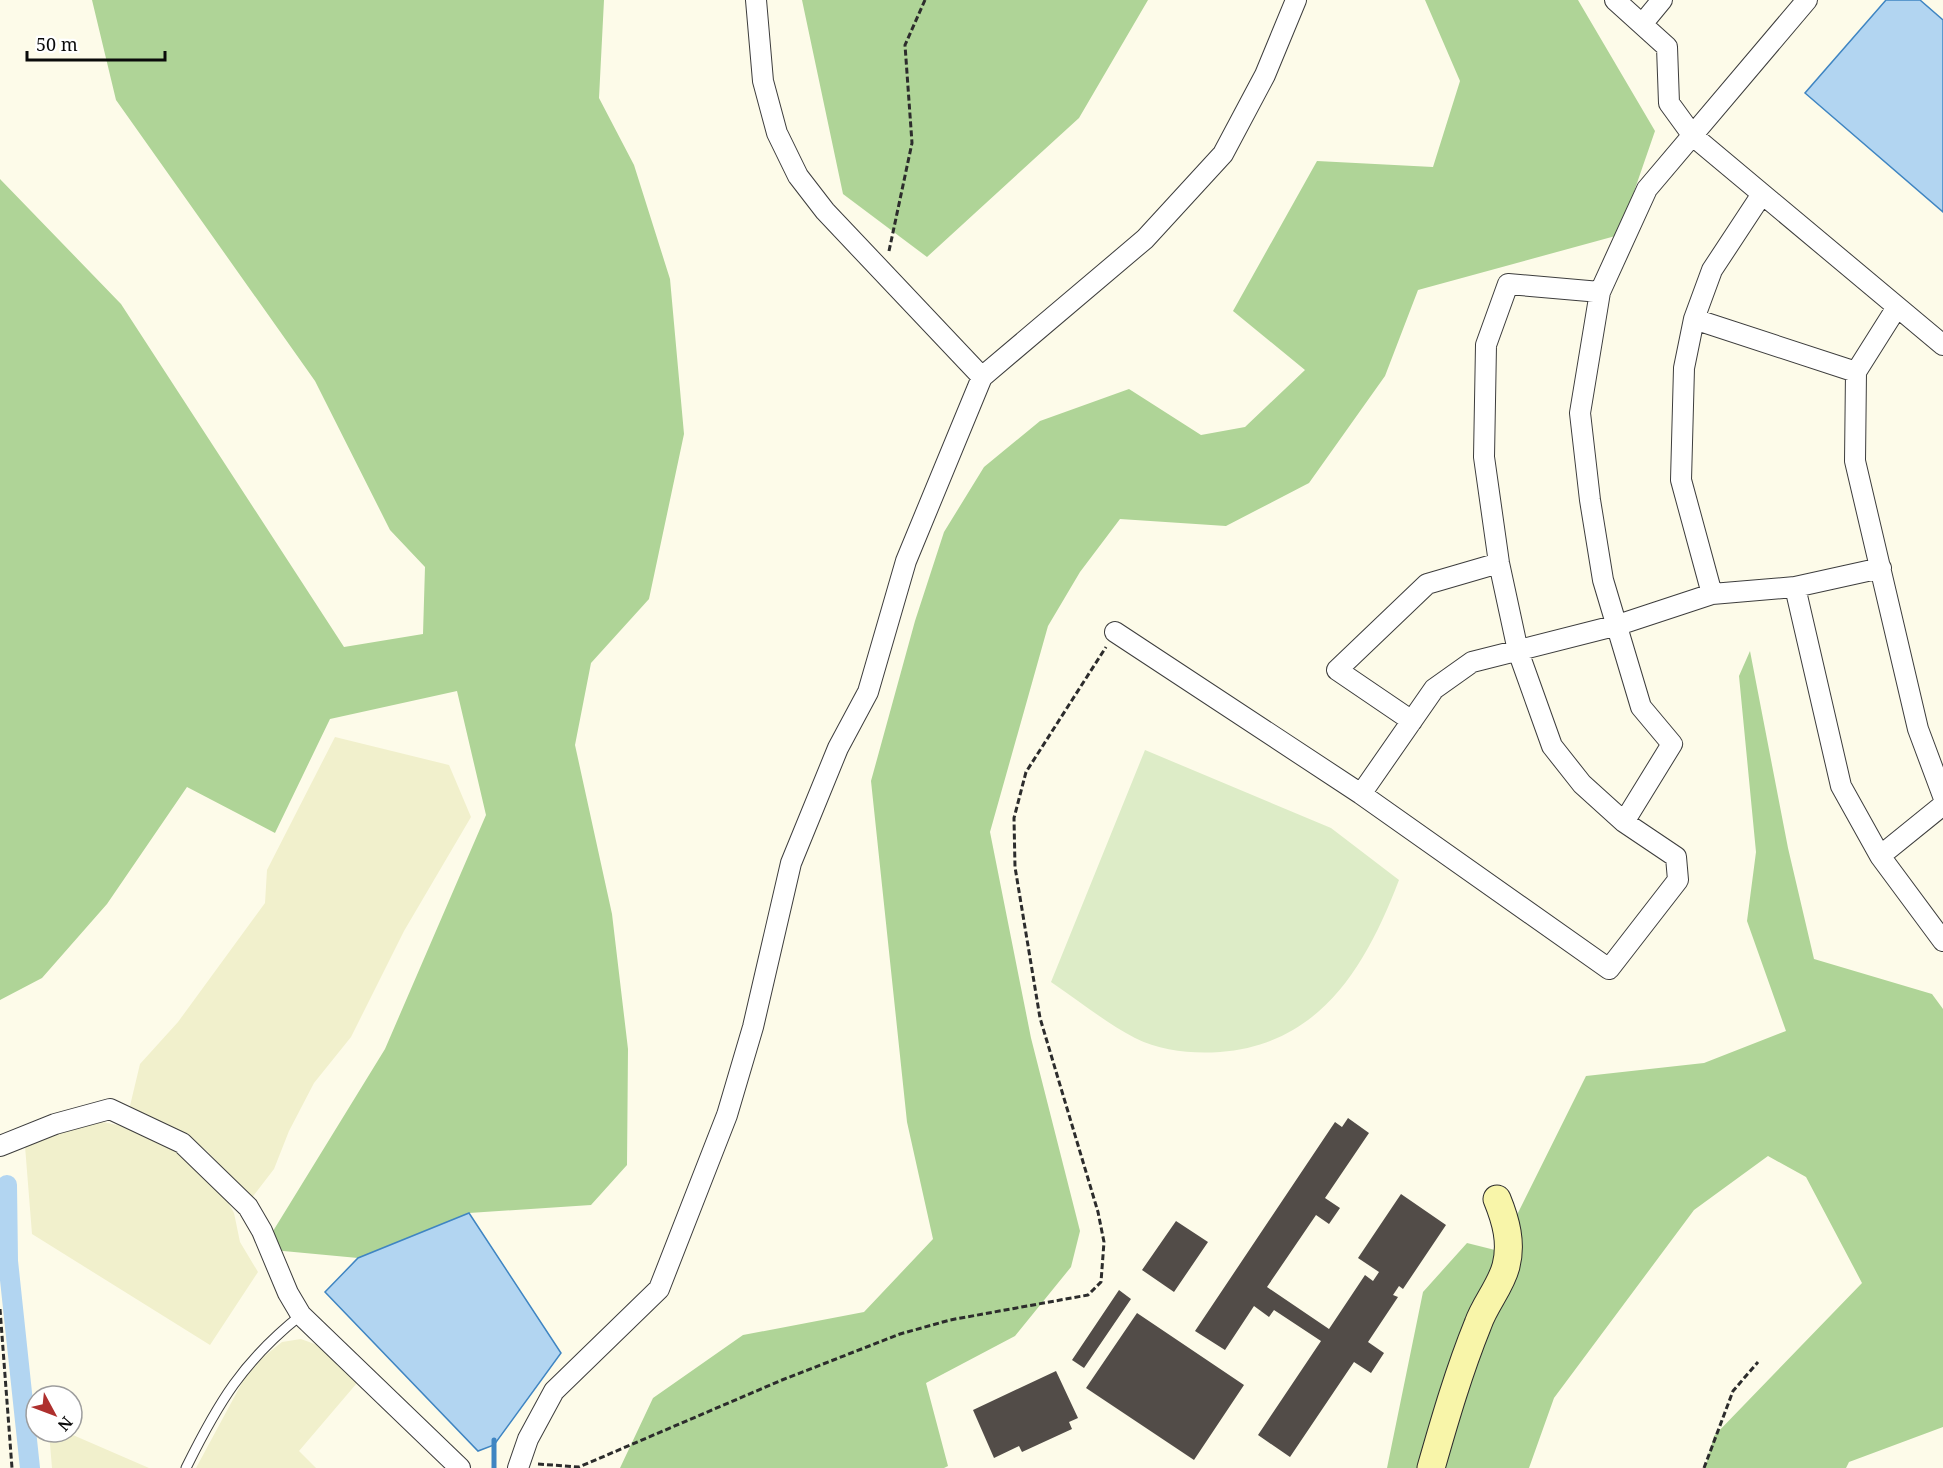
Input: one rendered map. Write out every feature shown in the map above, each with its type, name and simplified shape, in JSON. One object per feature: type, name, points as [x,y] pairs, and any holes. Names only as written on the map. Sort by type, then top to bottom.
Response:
[{"type":"street","points":[[756,0],[763,81],[777,133],[798,176],[825,211],[982,377]]},
{"type":"street","points":[[519,1465],[528,1440],[554,1391],[659,1289],[728,1115],[753,1028],[791,863],[838,748],[868,692],[906,561],[982,377],[1145,239],[1223,154],[1264,75],[1296,0]]},
{"type":"street","points":[[1615,0],[1643,22],[1667,47],[1669,103],[1692,136],[1943,345]]},
{"type":"street","points":[[1643,22],[1662,0]]},
{"type":"street","points":[[1624,822],[1672,744],[1641,707],[1603,580],[1580,413],[1600,292],[1647,189],[1807,0]]},
{"type":"street","points":[[1712,594],[1681,480],[1684,368],[1694,319],[1712,270],[1762,194]]},
{"type":"street","points":[[1115,632],[1361,794],[1609,969],[1678,880],[1676,857],[1624,822],[1582,784],[1552,746],[1518,651],[1499,563],[1484,457],[1486,345],[1508,284],[1600,292]]},
{"type":"street","points":[[1897,307],[1856,372],[1855,461],[1918,729],[1943,796]]},
{"type":"street","points":[[1694,319],[1856,372]]},
{"type":"street","points":[[1412,721],[1337,670],[1427,584],[1499,563]]},
{"type":"street","points":[[1361,794],[1434,688],[1472,662],[1618,626],[1712,594],[1795,587],[1881,568]]},
{"type":"street","points":[[1795,587],[1841,786],[1880,856],[1943,941]]},
{"type":"street","points":[[1880,856],[1943,805]]},
{"type":"street","points":[[0,1146],[55,1124],[110,1109],[182,1143],[248,1208],[262,1231],[288,1293],[301,1315],[460,1468]]},
{"type":"street","points":[[1431,1468],[1449,1403],[1479,1321],[1506,1269],[1508,1253],[1506,1221],[1497,1199]]},
{"type":"lane","points":[[186,1468],[216,1407],[239,1376],[279,1332],[301,1315]]},
{"type":"path","points":[[883,273],[897,224],[912,143],[905,45],[925,0]]},
{"type":"path","points":[[519,1465],[579,1467],[800,1373],[900,1334],[950,1320],[1088,1295],[1101,1282],[1104,1242],[1098,1212],[1040,1018],[1015,867],[1014,818],[1026,772],[1115,632]]},
{"type":"path","points":[[0,1309],[12,1468]]},
{"type":"path","points":[[1704,1468],[1733,1392],[1758,1362]]},
{"type":"green space","points":[[92,0],[604,0],[599,98],[634,165],[670,279],[684,434],[649,599],[591,663],[575,745],[612,914],[628,1049],[627,1165],[591,1205],[469,1213],[358,1258],[262,1249],[385,1049],[486,815],[457,691],[330,719],[275,833],[187,787],[107,904],[42,978],[0,1000],[0,179],[121,304],[344,647],[423,634],[425,567],[390,530],[315,381],[116,100]]},
{"type":"green space","points":[[802,0],[1148,0],[1079,118],[927,257],[843,194]]},
{"type":"green space","points":[[1425,0],[1578,0],[1655,131],[1619,235],[1418,290],[1385,376],[1309,483],[1226,526],[1120,519],[1080,572],[1048,626],[990,832],[1031,1038],[1080,1231],[1071,1267],[1015,1336],[926,1383],[948,1466],[944,1468],[620,1468],[653,1398],[743,1335],[864,1312],[933,1239],[907,1122],[871,781],[915,621],[944,532],[984,467],[1040,421],[1129,389],[1201,435],[1245,427],[1305,370],[1233,311],[1317,161],[1433,167],[1460,81]]},
{"type":"green space","points":[[1750,651],[1788,848],[1814,959],[1932,994],[1943,1009],[1943,1427],[1849,1462],[1846,1468],[1705,1468],[1714,1436],[1862,1283],[1806,1177],[1768,1156],[1694,1210],[1554,1398],[1529,1468],[1387,1468],[1423,1292],[1467,1243],[1499,1251],[1586,1076],[1704,1063],[1786,1031],[1747,921],[1756,852],[1739,676]]},
{"type":"green space","points":[[335,737],[449,765],[471,817],[404,931],[351,1037],[314,1083],[289,1131],[274,1169],[251,1199],[207,1151],[177,1130],[129,1110],[140,1064],[178,1022],[265,903],[267,870]]},
{"type":"green space","points":[[1145,750],[1331,828],[1399,880],[1371,942],[1354,970],[1335,995],[1312,1017],[1286,1034],[1255,1046],[1220,1052],[1166,1049],[1124,1032],[1051,982]]},
{"type":"green space","points":[[102,1122],[138,1129],[178,1150],[220,1188],[234,1213],[240,1242],[258,1272],[210,1345],[32,1234],[25,1146],[77,1125]]},
{"type":"green space","points":[[301,1339],[320,1346],[357,1383],[299,1451],[316,1468],[196,1468],[244,1379],[262,1358],[282,1342]]},
{"type":"green space","points":[[84,1440],[149,1468],[52,1468],[50,1444],[84,1444]]},
{"type":"water","points":[[1886,0],[1920,0],[1943,20],[1943,212],[1805,93]]},
{"type":"water","points":[[469,1213],[561,1353],[494,1445],[478,1451],[325,1292],[358,1258]]},
{"type":"building","points":[[1348,1118],[1369,1133],[1325,1198],[1340,1208],[1329,1224],[1316,1215],[1267,1287],[1329,1329],[1365,1275],[1373,1281],[1379,1272],[1358,1258],[1401,1194],[1446,1225],[1403,1289],[1399,1286],[1393,1295],[1398,1297],[1368,1342],[1384,1353],[1371,1373],[1354,1362],[1290,1457],[1258,1435],[1321,1341],[1274,1310],[1269,1317],[1254,1306],[1225,1350],[1195,1331],[1335,1122],[1342,1127]]},
{"type":"building","points":[[1176,1221],[1208,1242],[1174,1292],[1142,1270]]},
{"type":"building","points":[[1119,1290],[1131,1299],[1084,1368],[1072,1360]]},
{"type":"building","points":[[1137,1313],[1244,1385],[1194,1460],[1086,1388]]},
{"type":"building","points":[[1056,1371],[1078,1418],[1069,1422],[1072,1429],[1022,1452],[1019,1446],[994,1458],[973,1410]]},
{"type":"waterway","points":[[7,1185],[8,1261],[30,1468]]},
{"type":"waterway","points":[[494,1440],[494,1468]]}]
